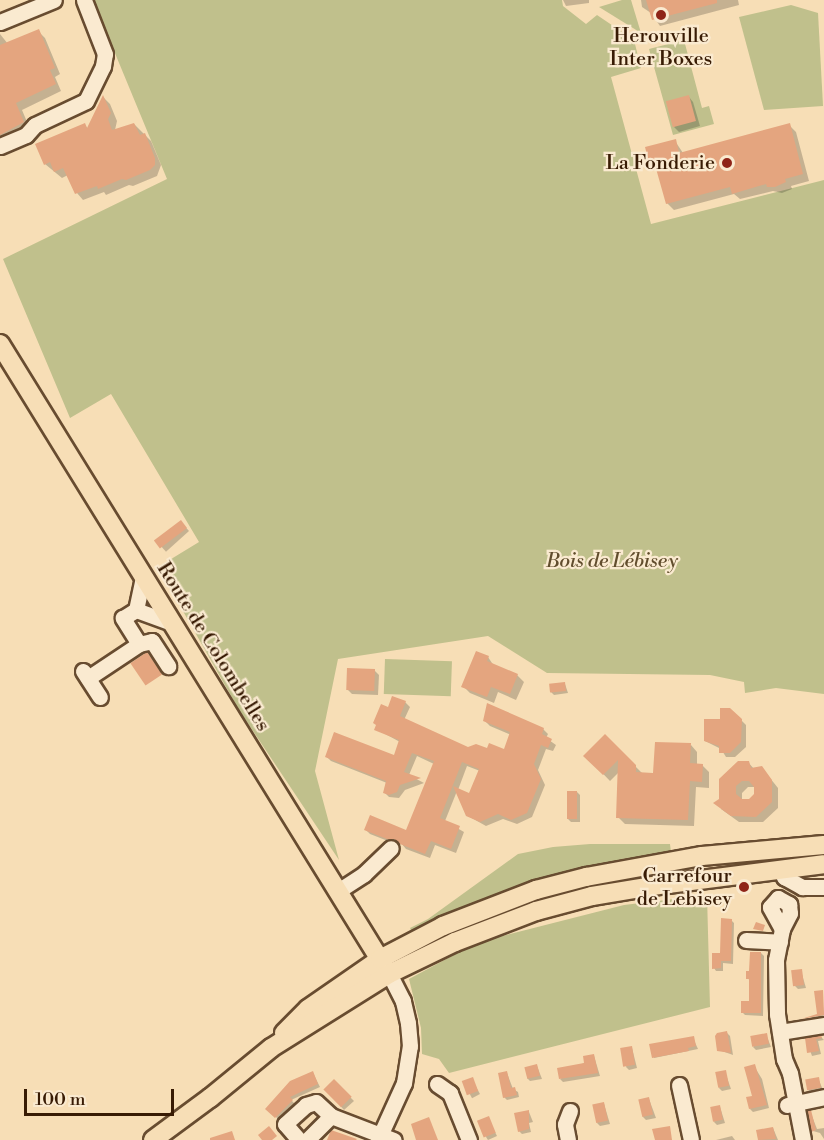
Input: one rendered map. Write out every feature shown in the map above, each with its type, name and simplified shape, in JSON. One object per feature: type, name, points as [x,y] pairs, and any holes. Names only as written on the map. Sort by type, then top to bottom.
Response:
[{"type":"main road","name":"Route de Colombelles","points":[[0,344],[385,966]]},
{"type":"main road","points":[[153,1140],[210,1098],[271,1048],[443,926],[489,907],[586,877],[702,856],[824,845]]},
{"type":"main road","points":[[385,966],[566,903],[622,890],[824,864]]},
{"type":"street","points":[[0,22],[54,0]]},
{"type":"street","points":[[0,146],[26,135],[35,125],[82,104],[103,66],[105,54],[84,0]]},
{"type":"street","points":[[140,644],[123,618],[136,610],[143,576]]},
{"type":"street","points":[[136,610],[172,622]]},
{"type":"street","points":[[100,697],[86,674],[140,644],[152,641],[168,666]]},
{"type":"street","points":[[338,891],[364,874],[391,848]]},
{"type":"street","points":[[781,870],[784,877],[802,887],[824,887]]},
{"type":"street","points":[[746,940],[781,935],[780,1032],[796,1140]]},
{"type":"street","points":[[299,1140],[285,1124],[306,1105],[316,1102],[331,1116],[384,1139],[404,1083],[410,1046],[405,1008],[385,966]]},
{"type":"street","points":[[780,1032],[824,1025]]},
{"type":"street","points":[[437,1084],[450,1093],[469,1140]]},
{"type":"street","points":[[678,1085],[691,1140]]},
{"type":"street","points":[[791,1103],[824,1097]]},
{"type":"street","points":[[791,1103],[803,1140]]},
{"type":"street","points":[[568,1140],[565,1124],[570,1111]]},
{"type":"street","points":[[307,1140],[331,1116]]},
{"type":"green space","name":"Bois de Lébisey","points":[[93,0],[562,0],[563,6],[586,24],[597,15],[634,40],[641,68],[611,77],[651,224],[824,180],[824,694],[776,688],[745,693],[744,682],[710,675],[547,673],[488,636],[338,659],[315,771],[339,860],[239,710],[158,567],[199,542],[111,394],[70,418],[3,259],[167,179]]},
{"type":"green space","points":[[622,0],[631,0],[641,33],[599,7]]},
{"type":"green space","points":[[791,5],[818,13],[823,106],[764,110],[739,17]]},
{"type":"green space","points":[[684,40],[702,108],[709,106],[714,124],[673,135],[649,49]]},
{"type":"green space","points":[[385,659],[452,661],[451,696],[384,694]]},
{"type":"green space","points":[[590,844],[670,844],[671,852],[623,859],[609,867],[413,934],[410,928],[428,919],[518,854],[553,847]]},
{"type":"green space","points":[[707,895],[710,1007],[449,1073],[439,1059],[422,1054],[421,1028],[409,979],[478,942],[624,905]]},
{"type":"building","name":"Herouville Inter Boxes","points":[[646,0],[717,0],[717,3],[652,20]]},
{"type":"building","points":[[39,29],[55,68],[50,70],[56,84],[16,103],[24,122],[0,135],[0,45]]},
{"type":"building","points":[[103,95],[111,113],[108,119],[112,130],[134,123],[140,135],[145,133],[155,158],[155,165],[150,170],[126,180],[122,179],[98,189],[97,186],[75,194],[63,168],[54,172],[50,162],[44,165],[35,144],[85,123],[87,128]]},
{"type":"building","points":[[689,95],[696,121],[673,127],[666,101]]},
{"type":"building","name":"La Fonderie","points":[[790,123],[803,174],[785,179],[786,182],[775,187],[767,187],[766,184],[732,194],[730,187],[666,204],[655,165],[648,159],[645,147],[676,139],[679,153]]},
{"type":"building","points":[[181,520],[187,528],[160,548],[154,540]]},
{"type":"building","points":[[476,651],[489,656],[487,661],[518,674],[510,694],[491,687],[487,697],[461,687]]},
{"type":"building","points":[[147,652],[162,674],[146,686],[130,663]]},
{"type":"building","points":[[347,668],[375,669],[374,691],[346,690]]},
{"type":"building","points":[[565,682],[566,691],[550,693],[549,684]]},
{"type":"building","points":[[392,696],[406,701],[400,716],[468,747],[476,744],[487,748],[489,743],[504,749],[510,732],[483,721],[487,703],[544,728],[542,734],[552,739],[548,748],[541,745],[534,764],[541,779],[527,813],[511,820],[498,814],[480,822],[466,816],[453,786],[469,793],[479,769],[462,762],[440,818],[460,826],[451,849],[431,841],[425,854],[400,844],[394,839],[387,839],[364,830],[370,815],[406,830],[434,761],[412,753],[404,772],[421,778],[400,785],[397,792],[389,795],[383,793],[386,781],[325,757],[334,732],[394,755],[399,740],[374,730],[376,725],[373,723],[381,704],[388,707]]},
{"type":"building","points":[[720,708],[730,708],[742,719],[741,742],[730,753],[719,753],[719,746],[704,741],[704,719],[720,719]]},
{"type":"building","points":[[605,734],[636,765],[636,772],[653,773],[655,742],[691,743],[690,763],[703,764],[702,782],[690,781],[688,820],[616,818],[618,760],[603,775],[583,756]]},
{"type":"building","points":[[738,761],[749,761],[751,768],[762,766],[772,780],[772,802],[756,817],[731,816],[713,803],[719,799],[719,779]],"holes":[[[742,781],[749,781],[754,787],[754,794],[749,799],[742,799],[736,794],[736,786]]]},
{"type":"building","points":[[567,791],[577,791],[577,819],[567,819]]},
{"type":"building","points":[[721,918],[732,919],[731,961],[721,961],[721,968],[712,969],[712,953],[720,953]]},
{"type":"building","points":[[756,922],[765,925],[763,931],[753,929]]},
{"type":"building","points":[[750,952],[761,952],[761,1013],[741,1013],[741,1001],[749,1001],[749,979],[746,979],[746,971],[749,971]]},
{"type":"building","points":[[802,969],[804,985],[793,986],[791,970]]},
{"type":"building","points":[[823,990],[824,1015],[801,1019],[817,1014],[814,991]]},
{"type":"building","points":[[727,1031],[731,1053],[717,1051],[715,1036],[717,1033]]},
{"type":"building","points":[[767,1033],[769,1044],[752,1047],[750,1036]]},
{"type":"building","points":[[821,1035],[822,1038],[816,1039],[819,1051],[807,1053],[805,1038]]},
{"type":"building","points":[[694,1036],[696,1046],[688,1048],[689,1051],[652,1058],[649,1044]]},
{"type":"building","points":[[632,1046],[635,1065],[623,1067],[620,1048]]},
{"type":"building","points":[[594,1054],[598,1073],[559,1079],[557,1068],[584,1063],[583,1056]]},
{"type":"building","points":[[537,1064],[540,1076],[527,1079],[524,1067]]},
{"type":"building","points":[[755,1064],[767,1105],[749,1109],[746,1097],[752,1096],[744,1067]]},
{"type":"building","points":[[726,1070],[729,1086],[718,1088],[715,1072]]},
{"type":"building","points":[[313,1071],[318,1084],[290,1097],[293,1100],[275,1118],[265,1109],[290,1081]]},
{"type":"building","points":[[507,1071],[511,1088],[515,1087],[517,1095],[503,1098],[498,1073]]},
{"type":"building","points":[[473,1077],[478,1091],[467,1095],[462,1081]]},
{"type":"building","points":[[819,1077],[821,1088],[807,1090],[805,1079]]},
{"type":"building","points":[[334,1079],[352,1097],[341,1107],[323,1090]]},
{"type":"building","points":[[649,1097],[653,1115],[642,1117],[638,1099]]},
{"type":"building","points":[[604,1102],[608,1121],[596,1123],[592,1104]]},
{"type":"building","points":[[720,1105],[723,1120],[713,1122],[710,1107]]},
{"type":"building","points":[[529,1110],[529,1129],[518,1132],[514,1113]]},
{"type":"building","points":[[811,1110],[816,1130],[811,1132],[807,1111]]},
{"type":"building","points":[[489,1116],[496,1133],[484,1138],[477,1121]]},
{"type":"building","points":[[429,1117],[438,1140],[416,1140],[411,1124]]},
{"type":"building","points":[[269,1126],[277,1136],[272,1140],[262,1140],[258,1135]]},
{"type":"building","points":[[670,1126],[672,1140],[655,1140],[652,1129]]},
{"type":"building","points":[[773,1127],[776,1139],[758,1140],[756,1130]]},
{"type":"building","points":[[331,1130],[357,1139],[327,1140]]},
{"type":"building","points":[[232,1131],[235,1140],[210,1140],[210,1138]]},
{"type":"place","name":"Herouville Inter Boxes","points":[[661,15]]},
{"type":"place","name":"La Fonderie","points":[[727,163]]},
{"type":"place","name":"Carrefour de Lebisey","points":[[744,887]]}]
